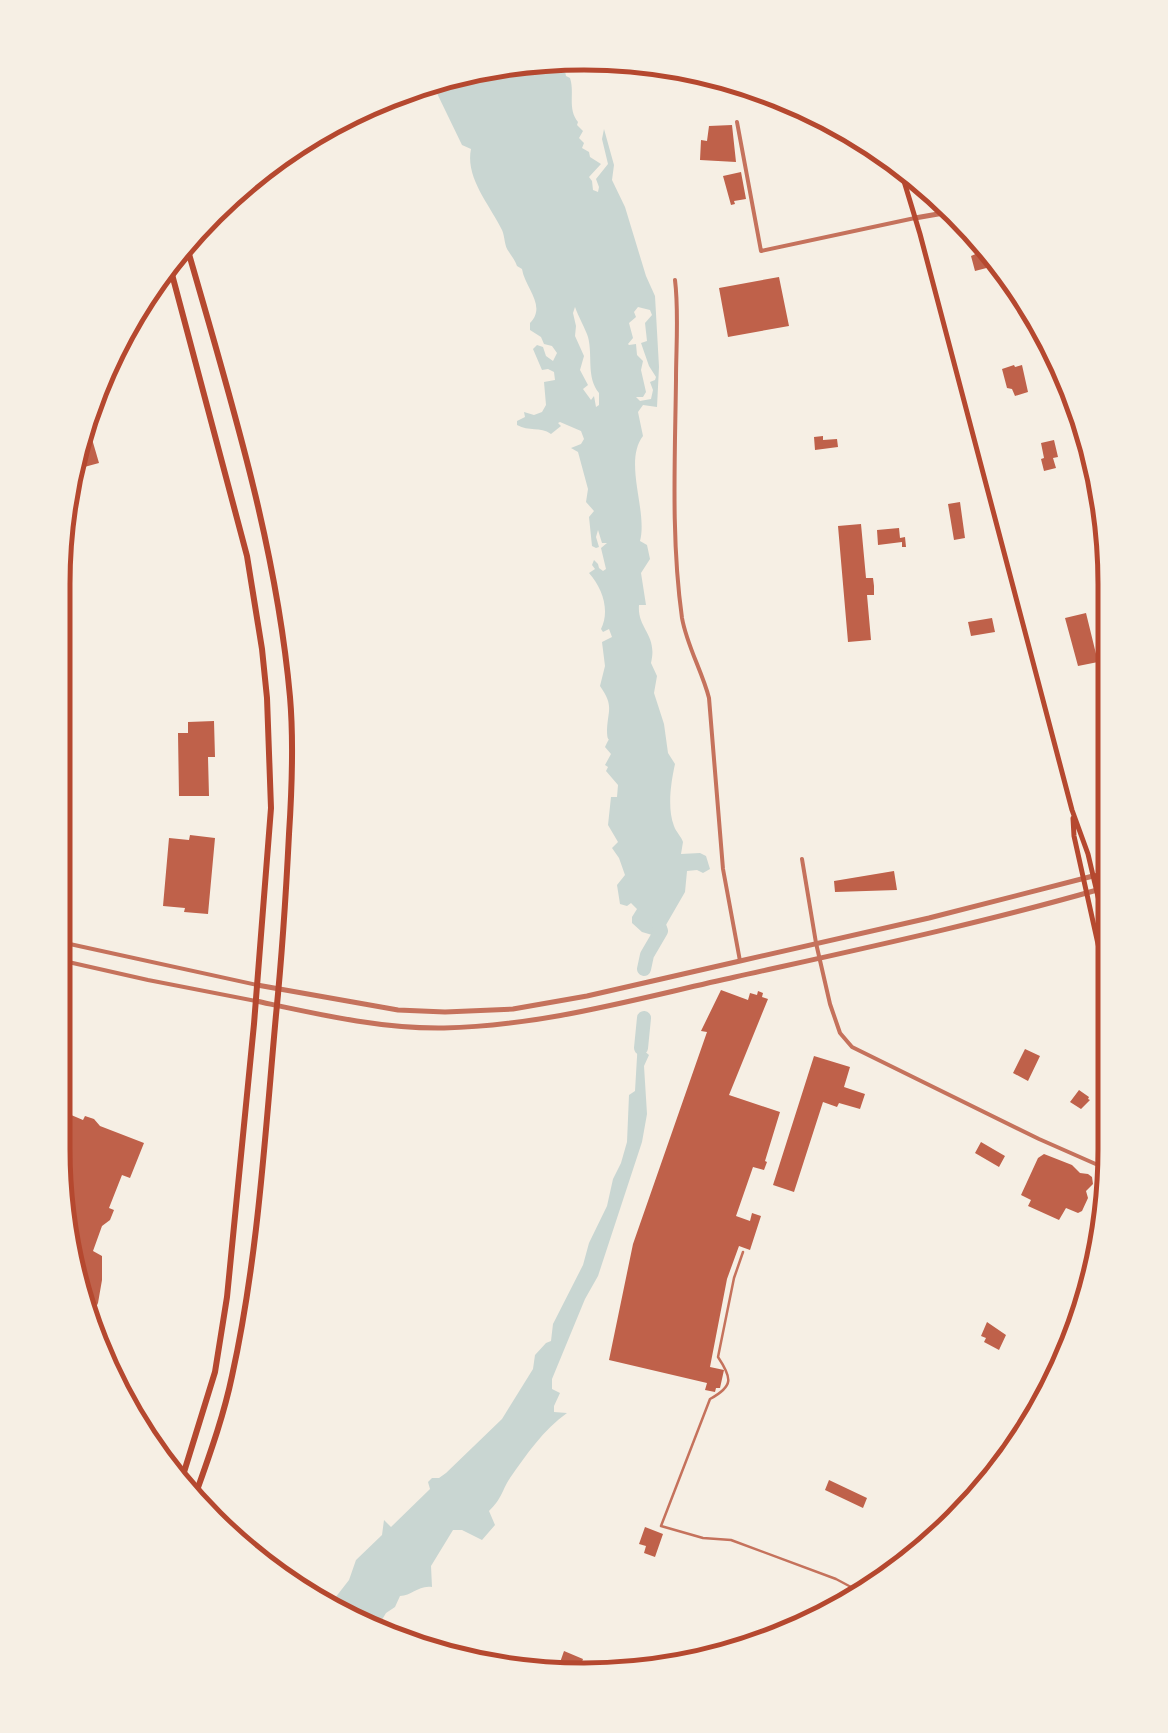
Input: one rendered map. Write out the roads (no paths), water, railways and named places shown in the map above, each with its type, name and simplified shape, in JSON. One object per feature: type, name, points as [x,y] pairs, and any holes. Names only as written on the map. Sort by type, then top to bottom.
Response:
[{"type":"main road","points":[[904,182],[1098,894]]},
{"type":"main road","points":[[189,255],[259,506],[274,576],[288,682],[293,763],[270,1100],[245,1305],[232,1376],[198,1488]]},
{"type":"main road","points":[[173,276],[247,556],[262,649],[271,828],[227,1297],[214,1372],[184,1472]]},
{"type":"main road","points":[[1072,810],[1098,946]]},
{"type":"main road","points":[[1093,876],[1098,875]]},
{"type":"street","points":[[736,122],[761,251],[939,214]]},
{"type":"street","points":[[675,280],[674,469],[683,620],[709,698],[722,869],[740,961]]},
{"type":"street","points":[[802,859],[816,944],[836,1024],[852,1047],[1098,1165]]},
{"type":"street","points":[[70,944],[370,1006],[445,1012],[513,1009],[730,964],[1093,876]]},
{"type":"street","points":[[70,961],[277,1006],[362,1021],[442,1028],[543,1018],[614,1005],[1097,890]]},
{"type":"lane","points":[[743,1252],[718,1357],[729,1372],[730,1381],[724,1392],[710,1399],[661,1526],[703,1538],[731,1540],[852,1587]]},
{"type":"waterway","points":[[644,969],[661,931],[657,920]]},
{"type":"waterway","points":[[641,1048],[644,1018]]}]
